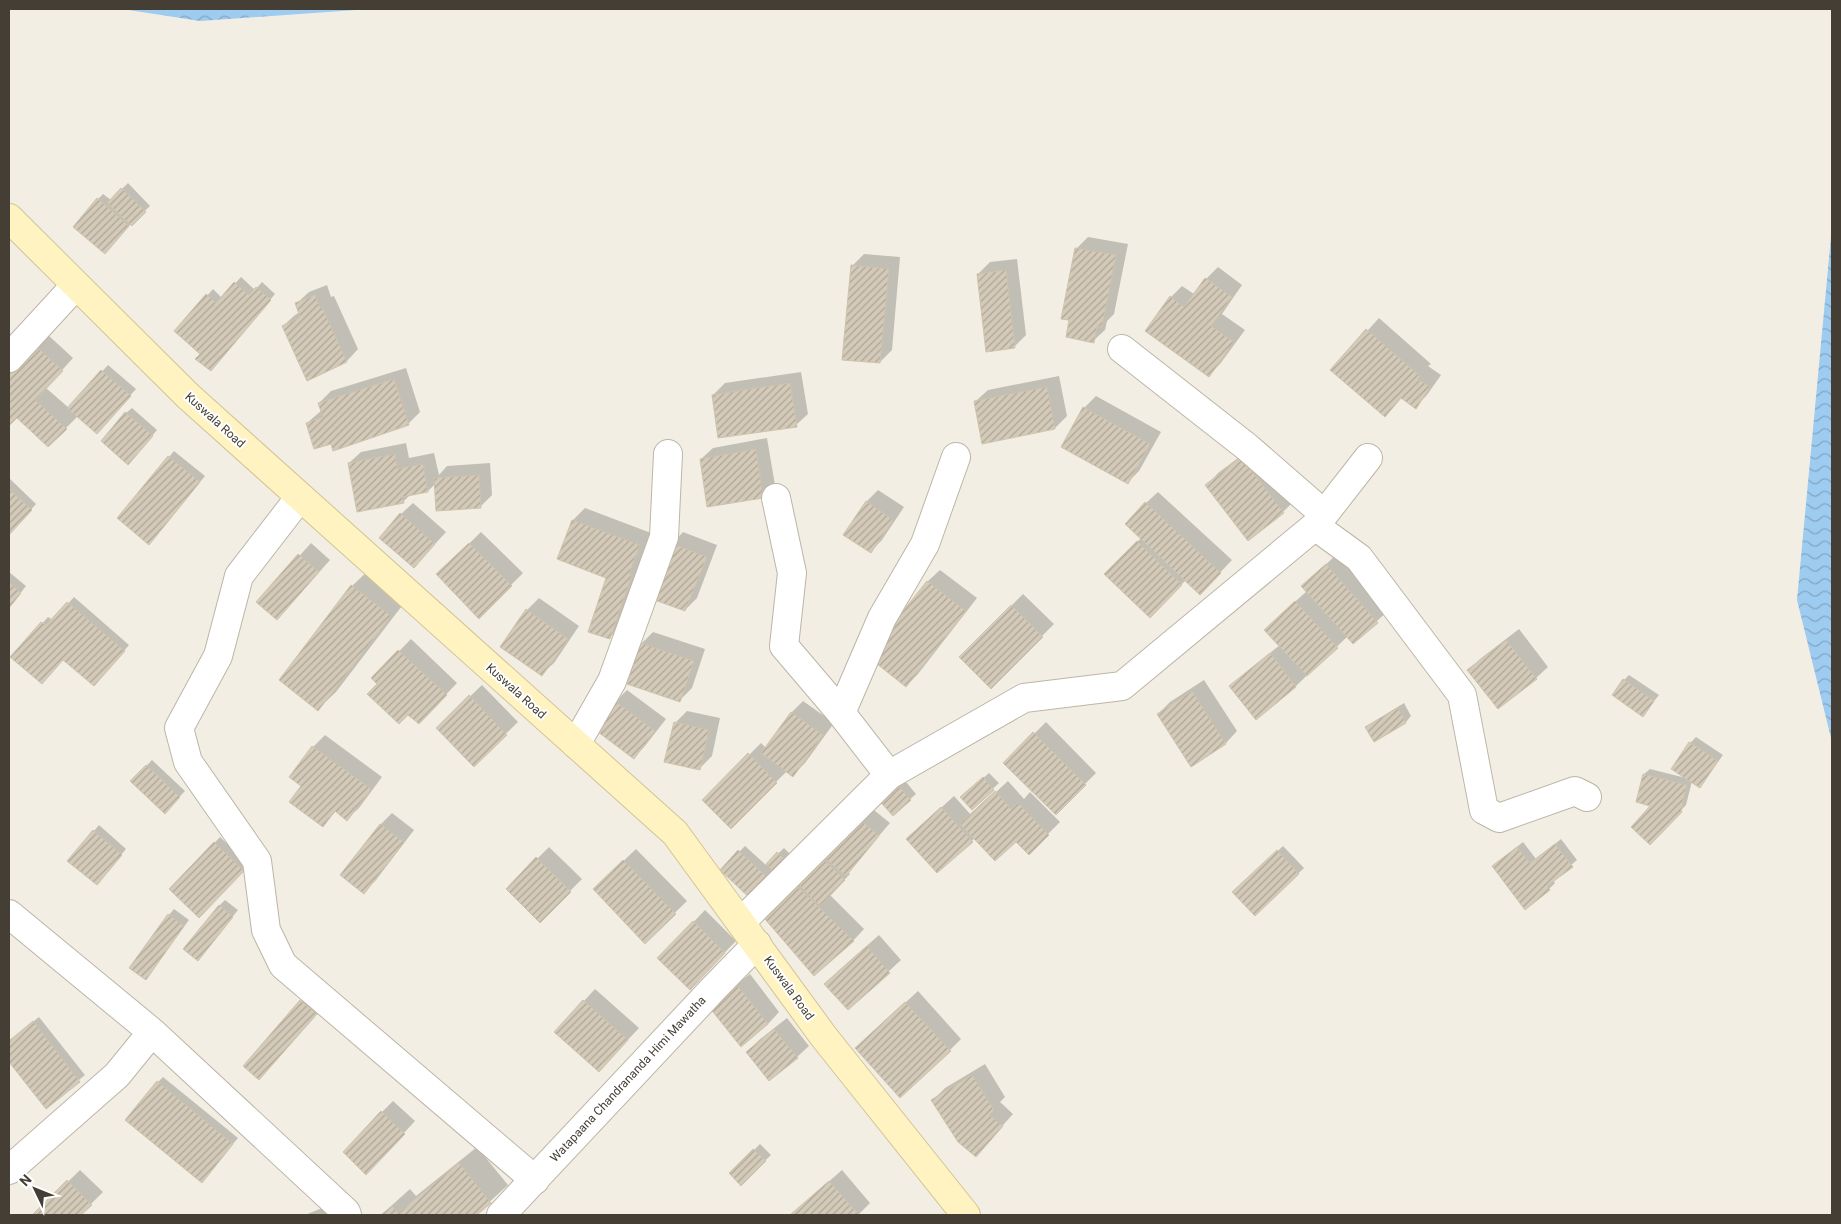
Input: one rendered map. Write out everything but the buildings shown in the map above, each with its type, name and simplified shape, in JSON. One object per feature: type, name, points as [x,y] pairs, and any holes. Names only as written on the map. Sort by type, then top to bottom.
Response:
[{"type":"street","name":"Kuswala Road","points":[[9,218],[188,396],[676,833],[824,1037],[966,1215]]},
{"type":"street","points":[[9,358],[76,285]]},
{"type":"street","points":[[1122,349],[1247,447],[1359,558],[1462,695],[1484,810],[1499,818],[1575,791],[1587,797]]},
{"type":"street","points":[[576,744],[612,681],[664,537],[668,454]]},
{"type":"street","points":[[842,713],[882,618],[925,544],[956,457]]},
{"type":"street","points":[[740,922],[889,775],[1024,698],[1122,686],[1319,520],[1368,458]]},
{"type":"street","points":[[300,497],[239,576],[218,656],[179,728],[188,762],[257,861],[266,930],[283,965],[535,1180]]},
{"type":"street","points":[[776,498],[792,573],[784,646],[842,713],[889,775]]},
{"type":"street","points":[[9,914],[152,1032],[346,1212],[347,1215]]},
{"type":"street","name":"Watapaana Chandrananda Himi Mawatha","points":[[506,1214],[535,1180],[757,944]]},
{"type":"street","points":[[9,1170],[118,1075],[152,1032]]},
{"type":"water","points":[[122,9],[370,9],[200,21]]},
{"type":"water","points":[[1832,226],[1832,742],[1797,600]]}]
